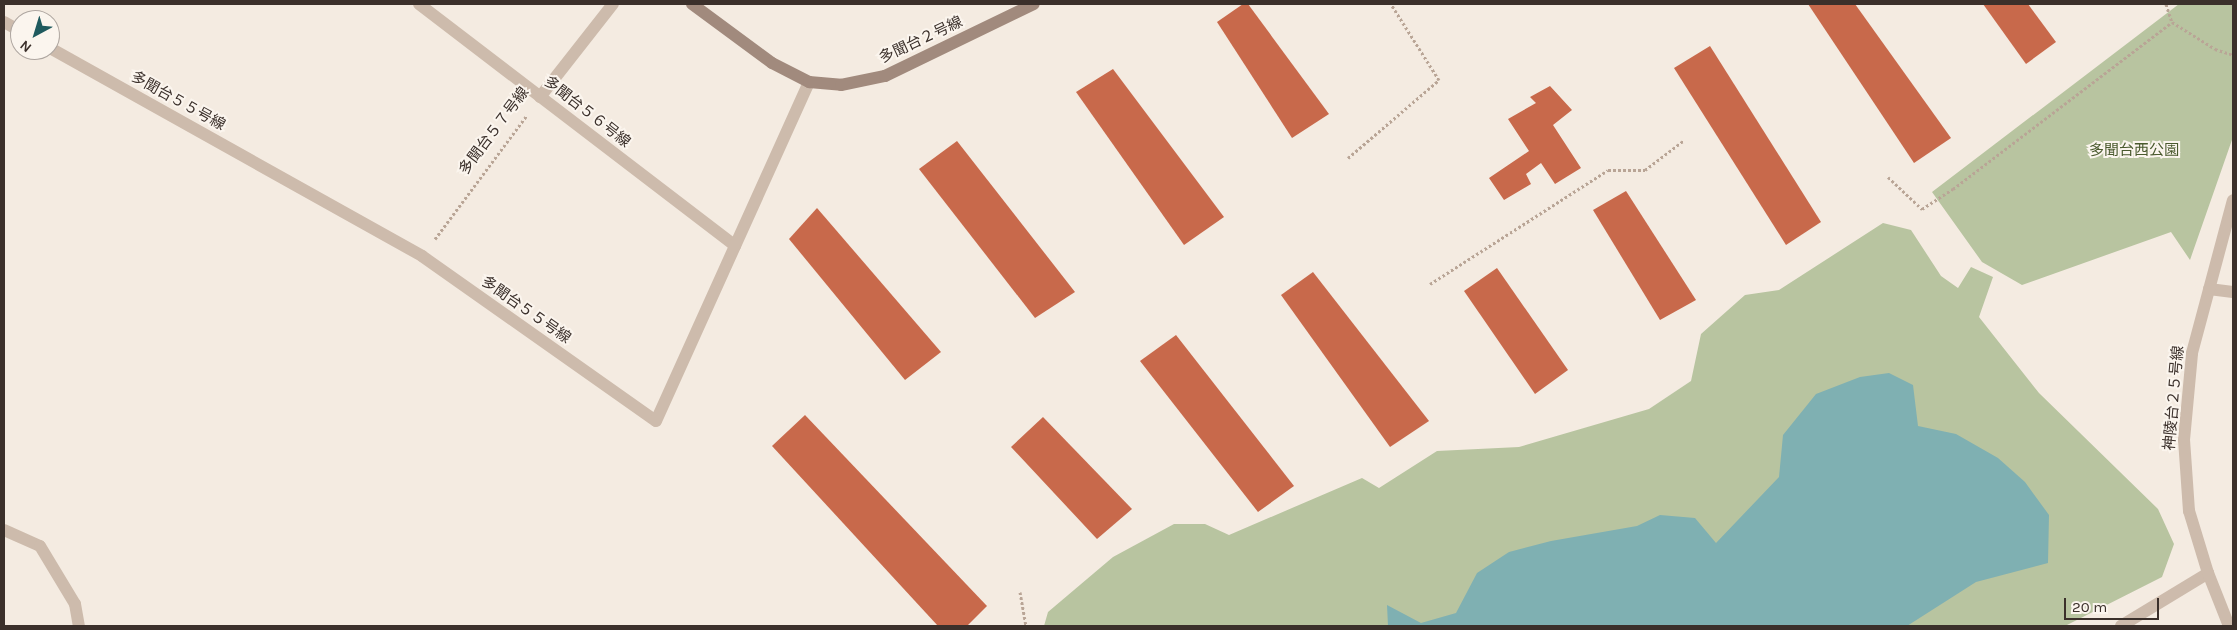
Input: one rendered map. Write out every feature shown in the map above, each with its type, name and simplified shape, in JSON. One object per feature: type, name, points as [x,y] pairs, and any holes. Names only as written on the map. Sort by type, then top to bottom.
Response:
[{"type":"street","name":"多聞台５６号線","points":[[419,4],[735,246]]},
{"type":"street","name":"多聞台５７号線","points":[[540,96],[614,4]]},
{"type":"street","name":"多聞台２号線","points":[[692,4],[772,63],[809,82],[841,85],[885,76],[1034,4]]},
{"type":"street","name":"多聞台５５号線","points":[[60,54],[422,256],[656,421],[809,82]]},
{"type":"street","name":"神陵台２５号線","points":[[2229,626],[2208,573],[2189,511],[2184,440],[2192,353],[2233,200]]},
{"type":"street","points":[[2209,289],[2233,292]]},
{"type":"street","points":[[4,530],[40,546],[75,604],[80,626]]},
{"type":"street","points":[[2120,626],[2208,573]]},
{"type":"path","points":[[1348,158],[1439,80],[1391,4]]},
{"type":"path","points":[[2166,4],[2172,22],[2215,49],[2233,56]]},
{"type":"path","points":[[1888,177],[1922,209],[1953,190],[2172,22]]},
{"type":"path","name":"多聞台５７号線","points":[[422,256],[540,96]]},
{"type":"path","points":[[1430,284],[1608,170],[1645,170],[1683,142]]},
{"type":"path","points":[[1020,592],[1026,626]]},
{"type":"green space","name":"多聞台西公園","points":[[2179,4],[2233,4],[2233,137],[2190,260],[2171,232],[2022,285],[1982,262],[1932,192]]},
{"type":"green space","points":[[1883,223],[1911,230],[1941,276],[1958,288],[1971,267],[1993,277],[1979,317],[2039,393],[2158,509],[2174,544],[2162,577],[2065,626],[1044,626],[1048,612],[1113,557],[1174,524],[1205,524],[1229,535],[1362,478],[1379,488],[1437,451],[1519,447],[1649,409],[1691,381],[1701,334],[1745,295],[1779,290]]},
{"type":"water","points":[[1889,373],[1913,385],[1918,426],[1956,434],[1998,458],[2025,482],[2049,515],[2048,563],[1976,582],[1907,626],[1388,626],[1387,605],[1421,623],[1456,613],[1477,573],[1509,552],[1551,541],[1637,526],[1660,515],[1695,518],[1716,543],[1779,477],[1783,435],[1816,394],[1860,377]]},
{"type":"building","points":[[1243,4],[1248,4],[1329,114],[1292,138],[1217,22]]},
{"type":"building","points":[[1808,4],[1855,4],[1951,138],[1914,163]]},
{"type":"building","points":[[1983,4],[2028,4],[2056,42],[2026,64]]},
{"type":"building","points":[[1710,46],[1821,222],[1786,245],[1674,68]]},
{"type":"building","points":[[1113,69],[1224,217],[1184,245],[1076,92]]},
{"type":"building","points":[[1550,86],[1572,110],[1553,125],[1581,168],[1555,184],[1541,163],[1526,174],[1531,184],[1504,200],[1489,178],[1529,151],[1508,119],[1536,103],[1530,97]]},
{"type":"building","points":[[957,141],[1075,292],[1035,318],[919,169]]},
{"type":"building","points":[[1626,191],[1696,300],[1660,320],[1593,210]]},
{"type":"building","points":[[817,208],[941,352],[905,380],[789,239]]},
{"type":"building","points":[[1497,268],[1568,370],[1535,394],[1464,291]]},
{"type":"building","points":[[1313,272],[1429,421],[1390,447],[1281,295]]},
{"type":"building","points":[[1176,335],[1294,486],[1258,512],[1140,361]]},
{"type":"building","points":[[805,415],[987,606],[967,626],[938,626],[772,446]]},
{"type":"building","points":[[1043,417],[1132,509],[1097,539],[1011,447]]}]
